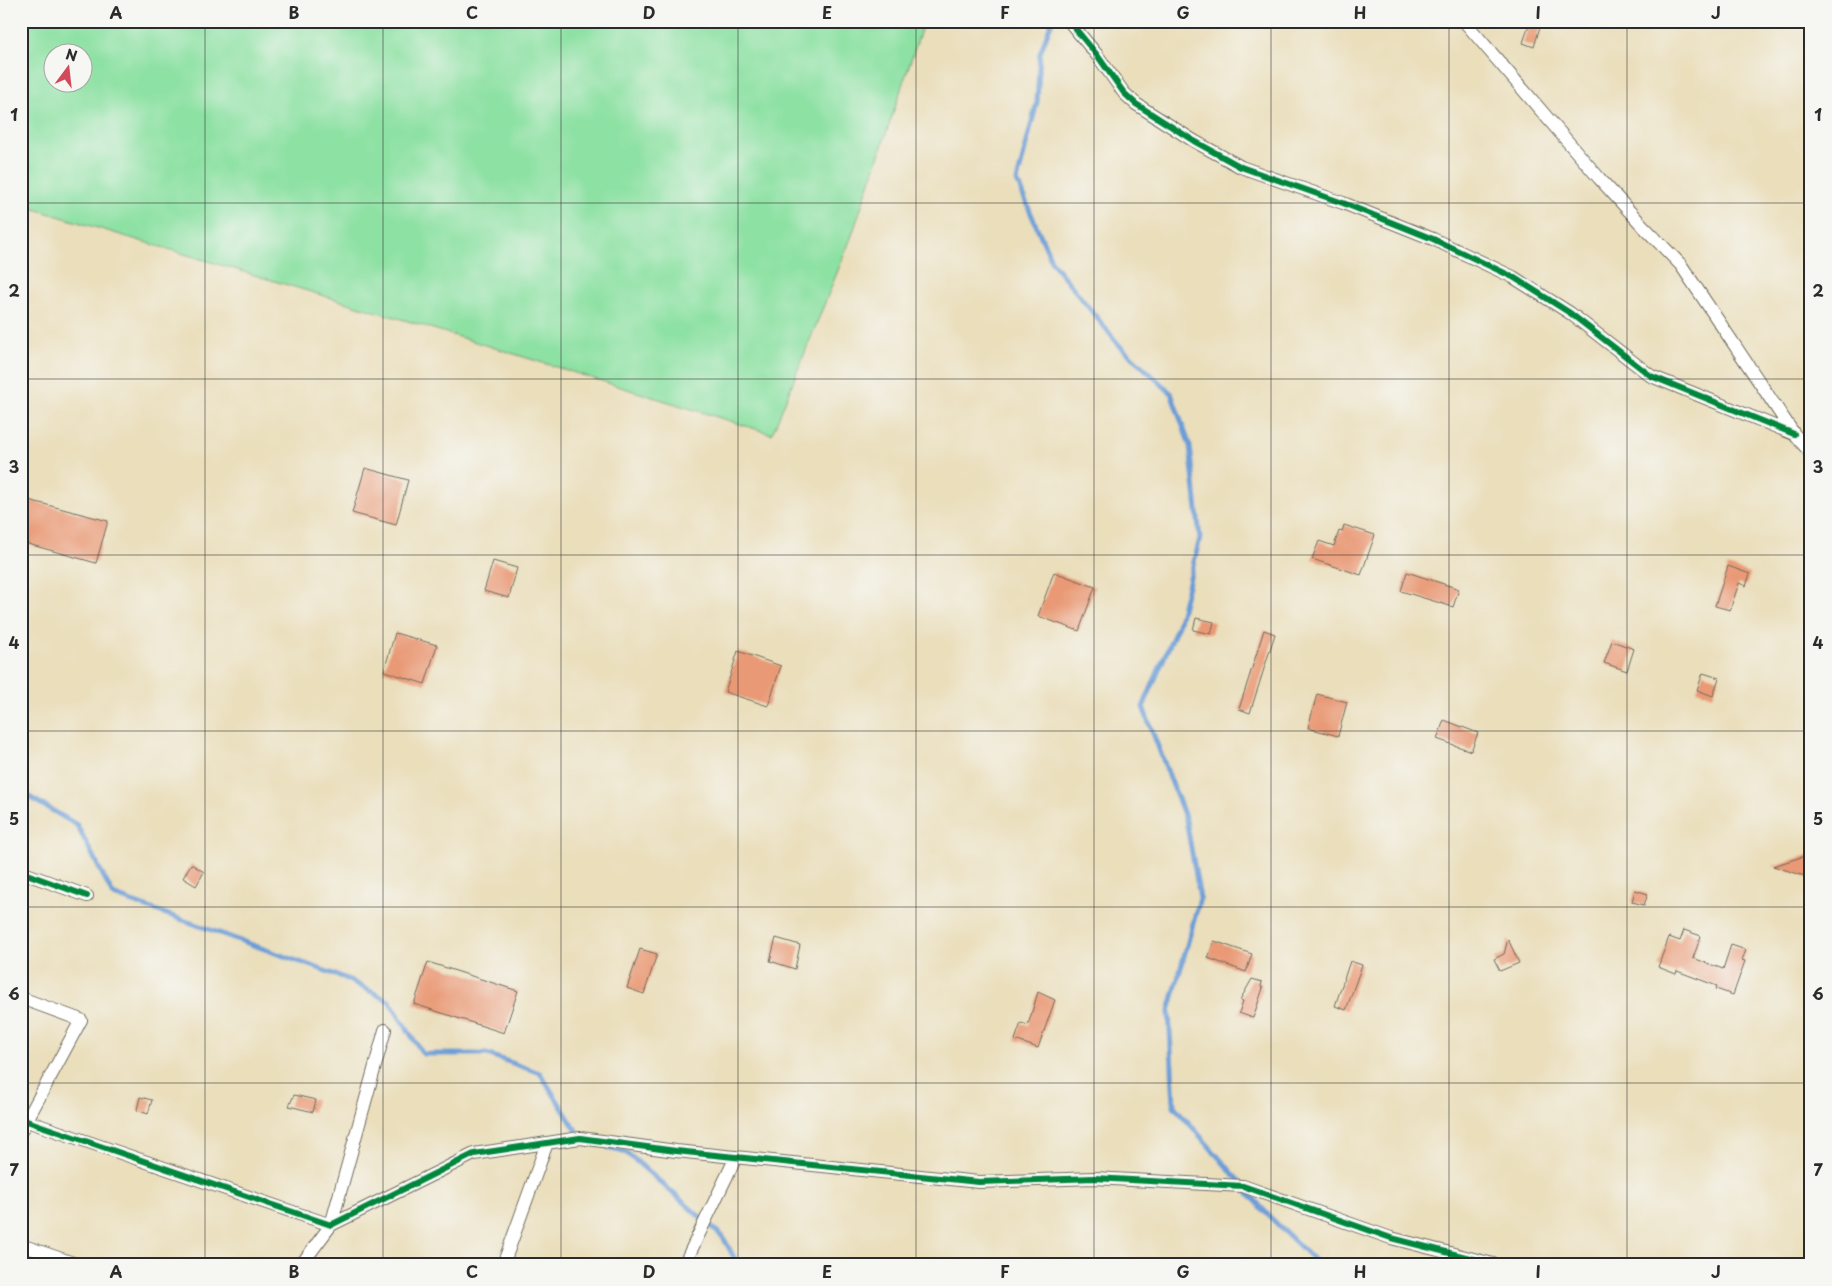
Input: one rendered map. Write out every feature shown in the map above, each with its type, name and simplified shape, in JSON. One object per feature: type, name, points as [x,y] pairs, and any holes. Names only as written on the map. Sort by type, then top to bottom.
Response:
[{"type":"street","points":[[1069,21],[1097,55],[1124,93],[1136,104],[1194,141],[1241,167],[1343,203],[1434,239],[1513,277],[1570,313],[1651,376],[1794,434]]},
{"type":"street","points":[[1464,21],[1617,198],[1681,265],[1794,434],[1811,453]]},
{"type":"street","points":[[21,872],[87,896]]},
{"type":"street","points":[[21,998],[81,1020],[23,1124],[331,1225],[474,1154],[580,1138],[736,1157],[979,1182],[1094,1178],[1243,1186],[1391,1238],[1497,1265]]},
{"type":"street","points":[[301,1265],[331,1225],[385,1030]]},
{"type":"street","points":[[503,1265],[547,1143]]},
{"type":"street","points":[[684,1265],[736,1157]]},
{"type":"street","points":[[21,1244],[79,1265]]},
{"type":"green space","points":[[21,21],[924,21],[851,238],[772,434],[411,322],[21,205]]},
{"type":"building","points":[[1529,24],[1540,27],[1534,47],[1523,43]]},
{"type":"building","points":[[365,468],[408,480],[396,525],[352,513]]},
{"type":"building","points":[[21,498],[108,521],[96,563],[21,542]]},
{"type":"building","points":[[1344,525],[1375,535],[1361,575],[1312,559],[1319,541],[1334,546],[1339,531],[1342,532]]},
{"type":"building","points":[[493,561],[517,568],[509,598],[484,591]]},
{"type":"building","points":[[1728,566],[1750,574],[1746,586],[1739,583],[1730,610],[1715,606]]},
{"type":"building","points":[[1054,572],[1095,587],[1079,631],[1038,616]]},
{"type":"building","points":[[1407,572],[1459,589],[1453,607],[1401,591]]},
{"type":"building","points":[[1196,618],[1214,622],[1211,634],[1193,630]]},
{"type":"building","points":[[1264,630],[1275,634],[1250,713],[1239,709]]},
{"type":"building","points":[[395,633],[437,645],[425,684],[384,671]]},
{"type":"building","points":[[1612,641],[1634,649],[1627,671],[1604,663]]},
{"type":"building","points":[[738,651],[781,666],[768,706],[725,692]]},
{"type":"building","points":[[1703,673],[1719,678],[1713,696],[1697,690]]},
{"type":"building","points":[[1317,694],[1347,702],[1338,736],[1308,728]]},
{"type":"building","points":[[1444,720],[1478,733],[1471,751],[1437,739]]},
{"type":"building","points":[[1811,854],[1811,878],[1773,866]]},
{"type":"building","points":[[191,864],[204,872],[196,886],[183,878]]},
{"type":"building","points":[[1635,890],[1648,894],[1644,905],[1632,902]]},
{"type":"building","points":[[1684,930],[1701,936],[1693,958],[1723,969],[1731,945],[1746,950],[1742,960],[1745,961],[1733,995],[1716,989],[1717,986],[1677,971],[1676,974],[1658,967],[1669,937],[1680,941]]},
{"type":"building","points":[[776,938],[800,945],[795,969],[770,961]]},
{"type":"building","points":[[1508,939],[1519,963],[1500,971],[1494,959],[1504,954]]},
{"type":"building","points":[[1214,941],[1252,954],[1246,972],[1208,958]]},
{"type":"building","points":[[640,949],[657,954],[644,994],[627,988]]},
{"type":"building","points":[[1350,961],[1362,965],[1346,1010],[1335,1006]]},
{"type":"building","points":[[428,962],[518,991],[504,1033],[414,1004]]},
{"type":"building","points":[[1252,979],[1262,982],[1261,987],[1263,988],[1253,1018],[1239,1013],[1243,1001],[1240,1000]]},
{"type":"building","points":[[1038,992],[1055,1000],[1038,1048],[1015,1040],[1021,1023],[1028,1025]]},
{"type":"building","points":[[294,1095],[316,1100],[313,1112],[289,1106]]},
{"type":"building","points":[[140,1097],[152,1100],[148,1114],[137,1110]]},
{"type":"waterway","points":[[1052,21],[1040,53],[1037,102],[1017,181],[1052,262],[1119,345],[1171,393],[1190,446],[1200,538],[1178,625],[1143,707],[1186,820],[1200,898],[1169,1011],[1174,1106],[1241,1183]]},
{"type":"waterway","points":[[21,792],[77,825],[113,895],[345,978],[389,1001],[423,1054],[487,1054],[540,1073],[581,1138]]},
{"type":"waterway","points":[[608,1147],[627,1153],[723,1237],[738,1265]]},
{"type":"waterway","points":[[1248,1192],[1268,1215],[1319,1265]]},
{"type":"cycle path","points":[[1069,21],[1097,55],[1124,93],[1136,104],[1194,141],[1241,167],[1343,203],[1433,239],[1513,277],[1570,313],[1651,376],[1794,434]]},
{"type":"cycle path","points":[[21,872],[87,896]]},
{"type":"cycle path","points":[[21,1119],[331,1225],[474,1154],[580,1138],[676,1151],[979,1182],[1094,1178],[1243,1186],[1391,1238],[1497,1265]]}]
